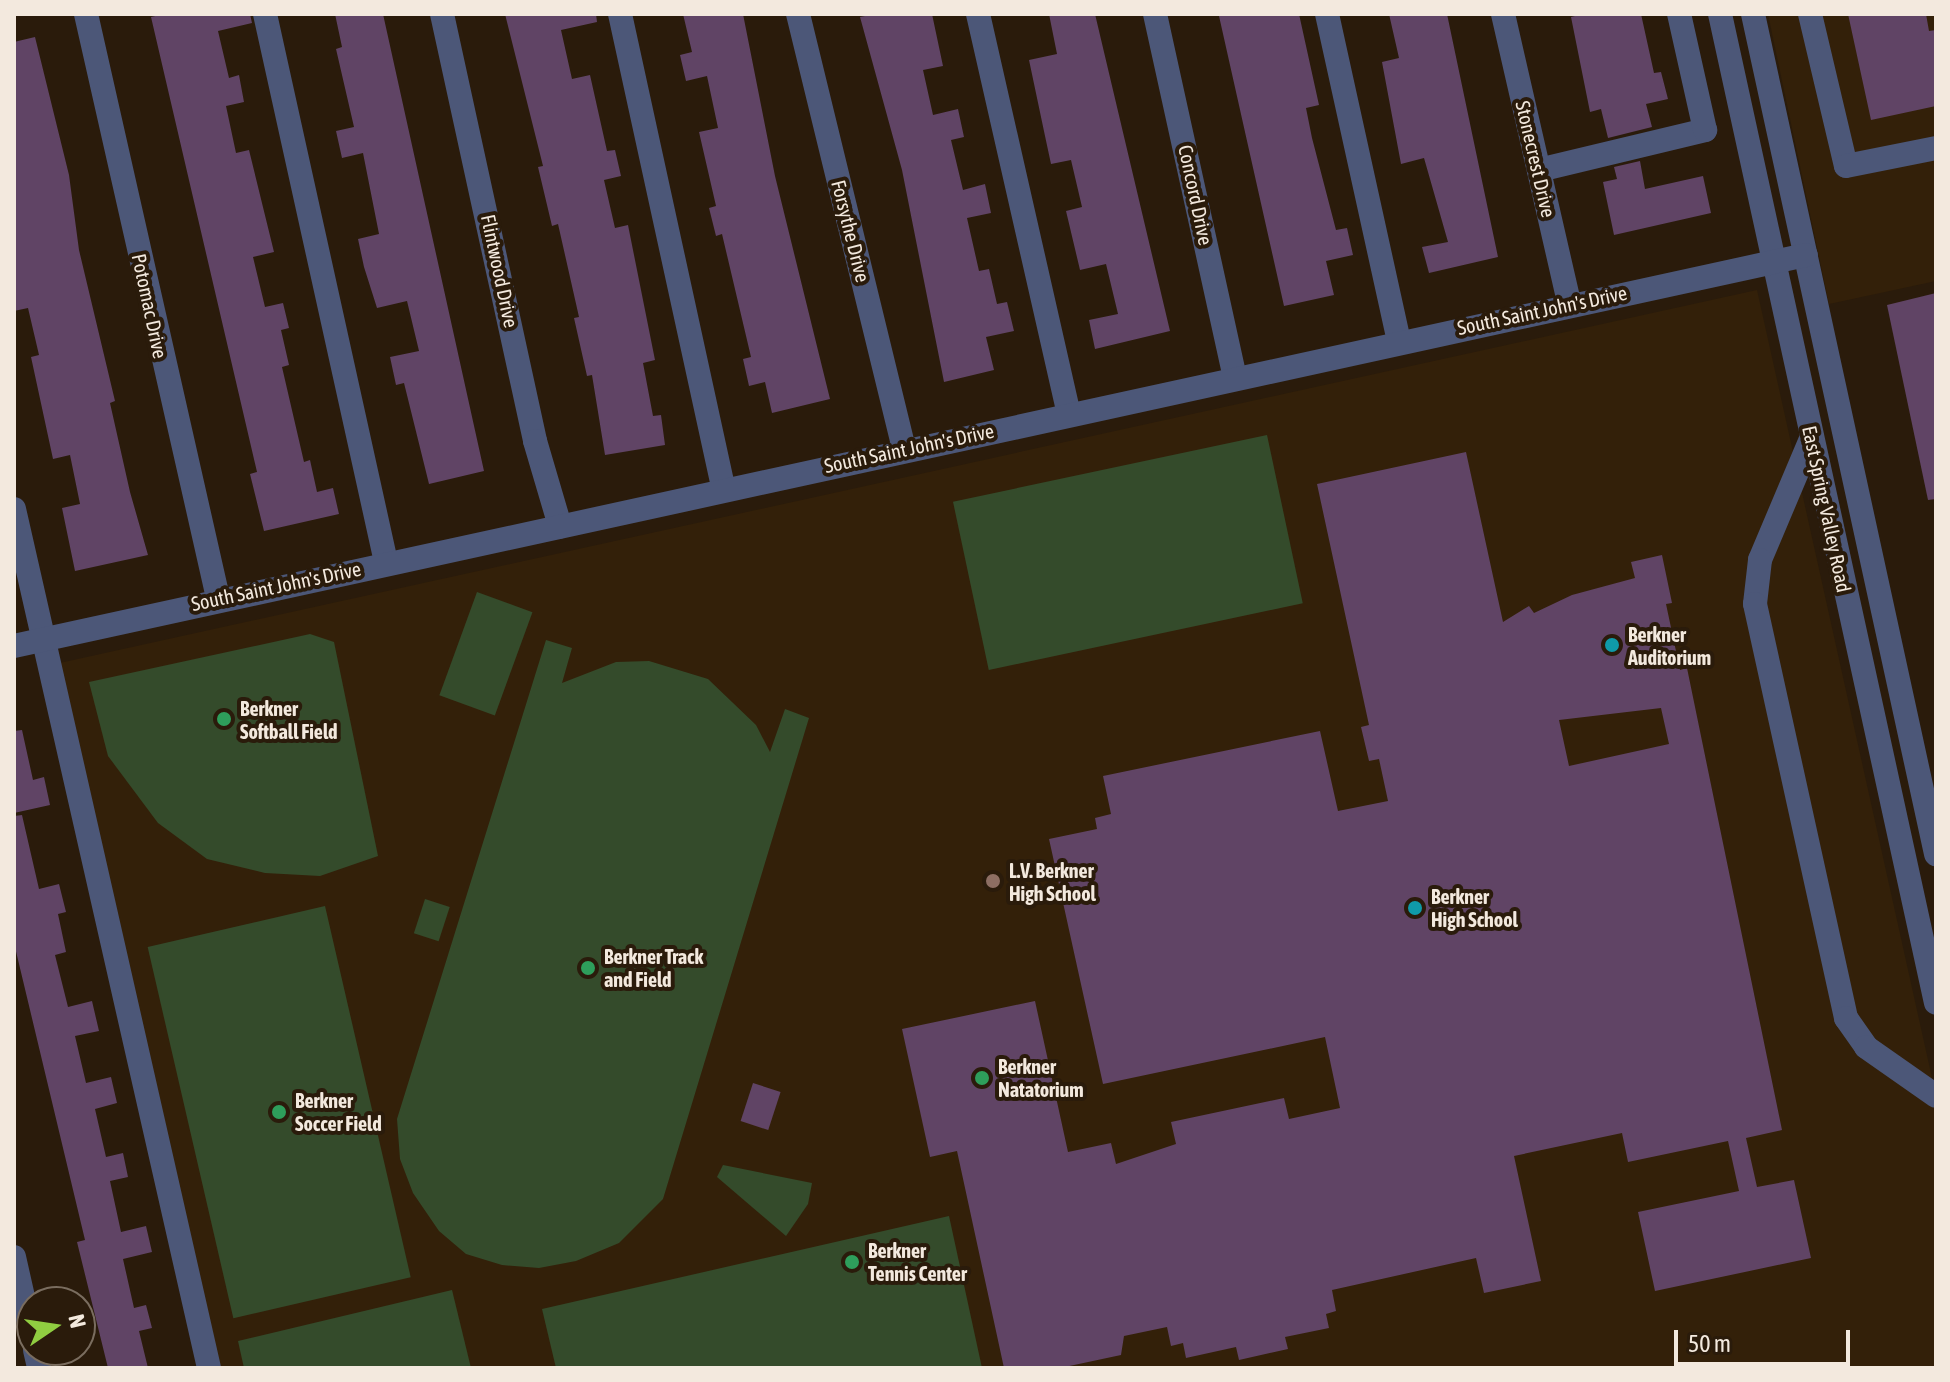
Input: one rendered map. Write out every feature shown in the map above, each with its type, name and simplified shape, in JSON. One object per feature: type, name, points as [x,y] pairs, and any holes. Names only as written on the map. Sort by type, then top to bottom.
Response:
[{"type":"street","name":"Potomac Drive","points":[[86,14],[218,598]]},
{"type":"street","points":[[265,14],[386,562]]},
{"type":"street","name":"Flintwood Drive","points":[[442,14],[535,441],[560,526]]},
{"type":"street","points":[[620,14],[724,489]]},
{"type":"street","name":"Forsythe Drive","points":[[798,14],[904,449]]},
{"type":"street","points":[[978,14],[1069,413]]},
{"type":"street","name":"Concord Drive","points":[[1155,14],[1235,377]]},
{"type":"street","points":[[1327,14],[1399,341]]},
{"type":"street","name":"Stonecrest Drive","points":[[1503,14],[1569,303]]},
{"type":"street","points":[[1539,170],[1705,130],[1679,14]]},
{"type":"street","name":"East Spring Valley Road","points":[[1720,14],[1936,1003]]},
{"type":"street","name":"East Spring Valley Road","points":[[1753,14],[1936,854]]},
{"type":"street","points":[[1810,14],[1846,166],[1936,148]]},
{"type":"street","name":"South Saint John's Drive","points":[[14,646],[42,636],[560,526],[1569,303],[1806,255]]},
{"type":"street","points":[[1811,439],[1760,560],[1755,604],[1846,1018],[1866,1047],[1936,1096]]},
{"type":"street","points":[[14,509],[209,1368]]},
{"type":"street","points":[[14,1257],[21,1286]]},
{"type":"shaded area","points":[[1768,14],[1936,14],[1936,281],[1829,304]]},
{"type":"shaded area","name":"L.V. Berkner High School","points":[[1757,290],[1936,1096],[1936,1368],[214,1368],[46,666]]},
{"type":"green space","points":[[1267,435],[1303,603],[989,670],[953,502]]},
{"type":"green space","points":[[477,592],[532,612],[495,716],[439,695]]},
{"type":"green space","name":"Berkner Softball Field","points":[[310,634],[334,642],[378,856],[320,876],[265,873],[207,859],[158,823],[108,756],[89,682]]},
{"type":"green space","points":[[546,640],[572,648],[562,683],[616,662],[649,661],[708,679],[756,725],[770,752],[785,709],[809,718],[663,1199],[619,1243],[576,1261],[539,1268],[502,1265],[466,1254],[439,1231],[413,1193],[400,1159],[397,1119]]},
{"type":"green space","points":[[425,899],[450,907],[439,941],[414,933]]},
{"type":"green space","name":"Berkner Soccer Field","points":[[325,906],[411,1277],[233,1318],[148,947]]},
{"type":"green space","points":[[723,1165],[812,1183],[808,1204],[786,1236],[717,1177]]},
{"type":"green space","name":"Berkner Tennis Center","points":[[949,1216],[982,1368],[556,1368],[542,1309]]},
{"type":"green space","points":[[452,1290],[471,1368],[244,1368],[238,1341]]},
{"type":"building","points":[[164,14],[250,14],[252,23],[218,31],[229,78],[239,75],[244,102],[226,106],[236,153],[249,150],[274,252],[253,257],[265,307],[283,303],[289,328],[281,330],[289,365],[282,367],[304,462],[310,460],[317,492],[333,488],[339,514],[264,531],[250,474],[257,472],[151,17]]},
{"type":"building","points":[[335,14],[383,14],[484,471],[429,484],[404,383],[396,385],[390,357],[419,351],[407,301],[377,308],[364,267],[358,239],[379,234],[363,153],[342,158],[336,131],[354,127],[336,49],[342,47]]},
{"type":"building","points":[[505,14],[596,14],[597,22],[561,30],[572,79],[590,75],[607,151],[615,150],[621,176],[604,180],[615,228],[628,225],[655,360],[643,363],[653,416],[661,415],[665,445],[605,455],[592,375],[587,376],[574,318],[579,317],[558,224],[552,226],[538,167],[543,166]]},
{"type":"building","points":[[683,14],[743,14],[775,176],[830,399],[772,413],[765,382],[749,386],[743,359],[751,357],[722,234],[716,236],[709,208],[716,206],[699,132],[718,128],[707,76],[686,81],[680,55],[692,52]]},
{"type":"building","points":[[932,14],[943,66],[923,70],[933,115],[958,109],[964,137],[951,140],[963,190],[985,184],[991,213],[967,218],[979,271],[989,269],[997,304],[1007,302],[1014,331],[986,337],[994,370],[944,382],[902,170],[860,17]]},
{"type":"building","points":[[1049,14],[1095,14],[1170,331],[1095,349],[1089,320],[1118,314],[1106,264],[1080,270],[1066,211],[1082,207],[1071,160],[1051,164],[1029,60],[1057,54]]},
{"type":"building","points":[[1299,14],[1319,105],[1306,108],[1312,138],[1336,230],[1347,228],[1353,255],[1326,261],[1334,295],[1284,306],[1219,16]]},
{"type":"building","points":[[1389,14],[1447,14],[1498,257],[1429,273],[1422,247],[1448,242],[1424,158],[1401,164],[1382,62],[1399,58]]},
{"type":"building","points":[[1583,14],[1641,14],[1654,73],[1661,72],[1668,99],[1646,104],[1652,127],[1608,138],[1601,109],[1590,112],[1571,17]]},
{"type":"building","points":[[1848,14],[1926,14],[1929,31],[1936,30],[1936,106],[1871,120]]},
{"type":"building","points":[[35,37],[69,175],[79,250],[115,401],[110,403],[148,555],[75,571],[62,508],[80,504],[70,455],[53,459],[31,357],[39,355],[28,308],[14,311],[14,42]]},
{"type":"building","points":[[1640,161],[1645,189],[1703,176],[1711,213],[1614,235],[1603,182],[1617,179],[1614,167]]},
{"type":"building","points":[[1936,293],[1936,499],[1928,500],[1887,305]]},
{"type":"building","name":"Berkner High School","points":[[1466,452],[1503,622],[1529,606],[1534,613],[1572,595],[1635,578],[1631,562],[1662,555],[1672,603],[1666,604],[1680,670],[1687,668],[1782,1130],[1746,1138],[1757,1187],[1794,1180],[1811,1258],[1655,1291],[1638,1212],[1739,1191],[1728,1141],[1628,1162],[1622,1133],[1514,1156],[1541,1281],[1484,1293],[1476,1258],[1332,1290],[1336,1311],[1326,1314],[1329,1328],[1285,1337],[1288,1349],[1239,1360],[1236,1347],[1186,1358],[1183,1343],[1171,1346],[1167,1327],[1124,1336],[1121,1355],[1060,1368],[1004,1368],[957,1151],[930,1157],[902,1029],[1035,1001],[1068,1152],[1111,1143],[1116,1164],[1176,1144],[1171,1122],[1284,1098],[1289,1119],[1340,1108],[1325,1037],[1103,1084],[1049,839],[1097,829],[1095,818],[1111,814],[1103,776],[1320,731],[1338,811],[1388,801],[1379,759],[1369,761],[1361,727],[1369,725],[1317,484]],"holes":[[[1661,708],[1669,744],[1569,766],[1559,720]]]},
{"type":"building","points":[[22,730],[33,780],[44,777],[50,805],[14,813],[14,731]]},
{"type":"building","points":[[22,815],[39,889],[59,884],[66,912],[58,914],[66,952],[55,955],[68,1007],[92,1001],[99,1031],[75,1036],[86,1083],[111,1077],[117,1103],[95,1109],[106,1157],[123,1153],[128,1177],[110,1181],[121,1232],[146,1226],[152,1252],[123,1259],[134,1308],[146,1305],[152,1328],[139,1331],[148,1368],[108,1368],[96,1319],[96,1286],[88,1286],[77,1242],[85,1240],[14,943],[14,816]]},
{"type":"building","points":[[753,1083],[781,1092],[768,1130],[741,1121]]},
{"type":"place","name":"Berkner Auditorium","points":[[1612,645]]},
{"type":"place","name":"Berkner Softball Field","points":[[224,719]]},
{"type":"place","name":"L.V. Berkner High School","points":[[993,881]]},
{"type":"place","name":"Berkner High School","points":[[1415,908]]},
{"type":"place","name":"Berkner Track and Field","points":[[588,968]]},
{"type":"place","name":"Berkner Natatorium","points":[[982,1078]]},
{"type":"place","name":"Berkner Soccer Field","points":[[279,1112]]},
{"type":"place","name":"Berkner Tennis Center","points":[[852,1262]]}]
